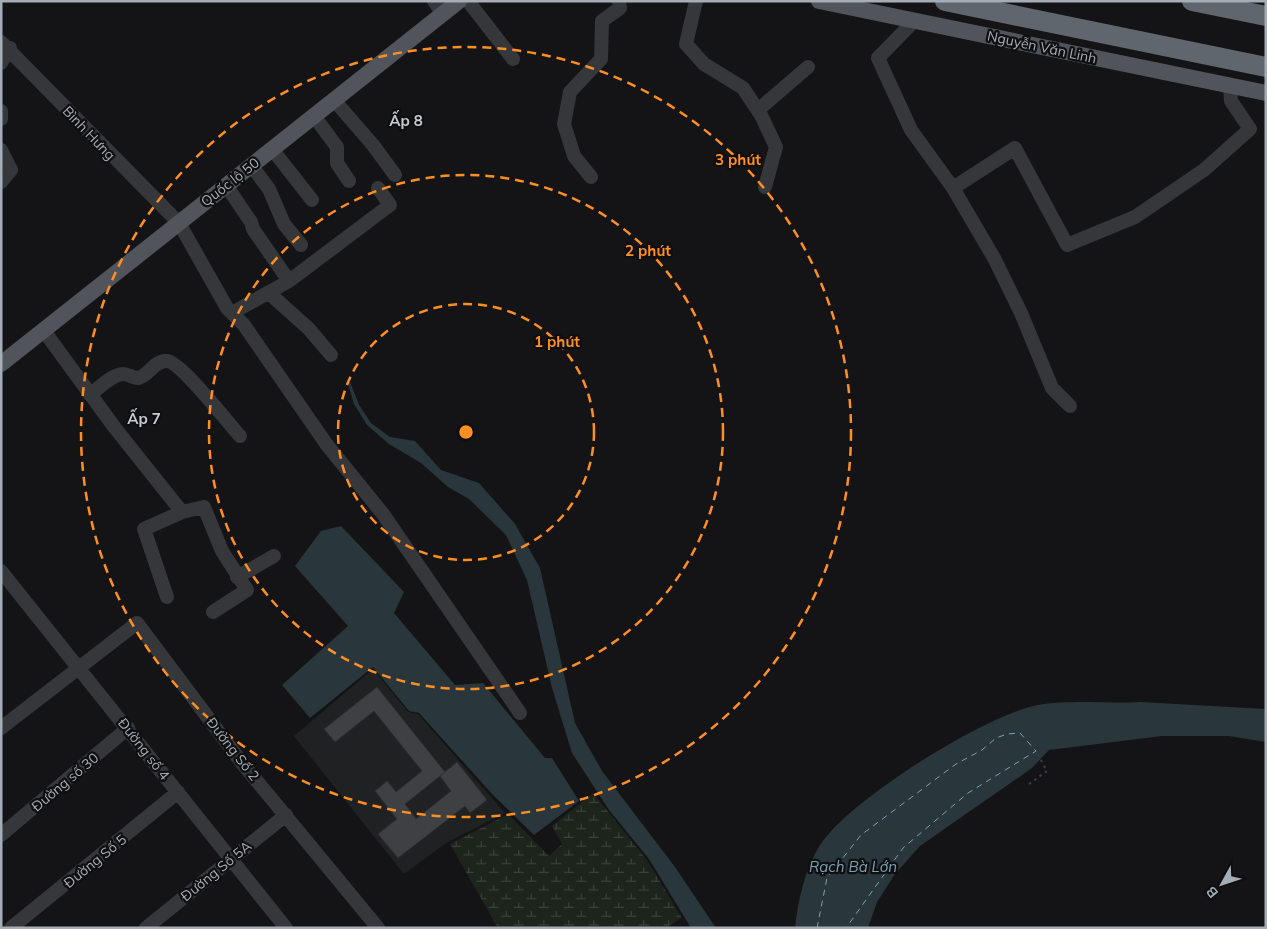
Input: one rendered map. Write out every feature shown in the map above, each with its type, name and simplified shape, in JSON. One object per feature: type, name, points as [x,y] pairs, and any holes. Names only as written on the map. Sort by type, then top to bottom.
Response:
[{"type":"highway","name":"Nguyễn Văn Linh","points":[[944,1],[1266,68]]},
{"type":"highway","points":[[1192,1],[1266,16]]},
{"type":"main road","name":"Quốc lộ 50","points":[[1,364],[334,100],[438,8],[459,1]]},
{"type":"main road","name":"Nguyễn Văn Linh","points":[[819,1],[1266,93]]},
{"type":"street","points":[[468,1],[513,59]]},
{"type":"street","points":[[591,177],[574,156],[564,124],[570,92],[601,59],[602,21],[620,8],[619,1]]},
{"type":"street","points":[[696,1],[686,44],[704,64],[743,88],[758,110],[776,147],[765,188]]},
{"type":"street","points":[[914,21],[878,58],[911,130],[953,188],[994,258],[1021,313],[1052,388],[1070,406]]},
{"type":"street","points":[[1,64],[5,45]]},
{"type":"street","name":"Bình Hưng","points":[[5,45],[73,117],[179,223],[232,313],[244,325],[327,445],[383,514],[520,713]]},
{"type":"street","points":[[758,110],[808,67]]},
{"type":"street","points":[[953,188],[1014,148],[1068,245],[1135,217],[1204,170],[1250,129],[1231,101],[1230,86]]},
{"type":"street","points":[[334,100],[373,145],[395,175]]},
{"type":"street","points":[[1,111],[1,119]]},
{"type":"street","points":[[314,116],[337,147],[337,163],[349,181]]},
{"type":"street","points":[[272,149],[312,200]]},
{"type":"street","points":[[1,150],[11,170],[1,182]]},
{"type":"street","points":[[251,165],[269,189],[284,224],[301,246]]},
{"type":"street","points":[[226,185],[253,229],[289,281]]},
{"type":"street","points":[[232,313],[289,281],[390,205],[378,188]]},
{"type":"street","points":[[269,293],[308,329],[331,355]]},
{"type":"street","points":[[44,330],[90,395],[182,512]]},
{"type":"street","points":[[90,395],[115,377],[123,374],[135,378],[140,377],[159,362],[168,361],[183,371],[240,436]]},
{"type":"street","points":[[167,597],[144,529],[182,512],[204,507],[222,551],[247,590],[213,612]]},
{"type":"street","points":[[237,577],[274,556]]},
{"type":"street","name":"Đường số 4","points":[[1,570],[80,667],[284,927]]},
{"type":"street","name":"Đường Số 2","points":[[80,667],[137,624],[242,763],[378,928]]},
{"type":"street","points":[[2,725],[80,667]]},
{"type":"street","name":"Đường số 30","points":[[1,835],[128,728]]},
{"type":"street","name":"Đường Số 5","points":[[11,928],[178,792]]},
{"type":"street","name":"Đường Số 5A","points":[[146,928],[286,815]]},
{"type":"path","points":[[1029,784],[1047,771],[1036,751]]},
{"type":"shaded area","points":[[373,669],[408,712],[418,714],[505,813],[446,843],[404,874],[294,736]]},
{"type":"green space","points":[[593,793],[647,860],[682,918],[665,928],[498,928],[450,844],[508,814],[549,856],[562,844],[552,826]]},
{"type":"water","points":[[347,380],[350,382],[359,405],[371,423],[390,437],[415,441],[441,470],[479,483],[515,524],[540,568],[575,723],[602,771],[675,867],[716,928],[691,928],[649,859],[609,810],[572,753],[552,688],[527,580],[506,535],[469,499],[448,487],[421,463],[389,444],[367,425],[354,404]]},
{"type":"water","points":[[341,526],[404,592],[394,613],[455,685],[483,683],[545,758],[552,758],[579,801],[534,835],[493,795],[419,713],[409,711],[373,667],[310,718],[282,685],[348,626],[295,566],[321,531]]},
{"type":"water","name":"Rạch Bà Lớn","points":[[1063,702],[1140,702],[1266,709],[1266,742],[1229,736],[1162,736],[1049,750],[1032,768],[920,846],[895,874],[877,902],[868,928],[795,928],[803,885],[810,864],[820,845],[836,826],[859,806],[920,762],[986,725],[1015,712],[1038,705]]},
{"type":"building","points":[[377,687],[445,772],[457,762],[487,800],[470,813],[465,806],[398,858],[378,834],[397,819],[375,791],[387,781],[396,792],[422,771],[374,711],[335,742],[324,729]],"holes":[[[440,776],[451,791],[416,819],[405,804]]]},
{"type":"ferry route","points":[[817,928],[827,878],[861,835],[956,764],[982,750],[996,738],[1007,734],[1020,733],[1036,751],[968,793],[903,848],[846,928]]},
{"type":"district","name":"Ấp 8","points":[[406,121]]},
{"type":"district","name":"Ấp 7","points":[[144,419]]}]
